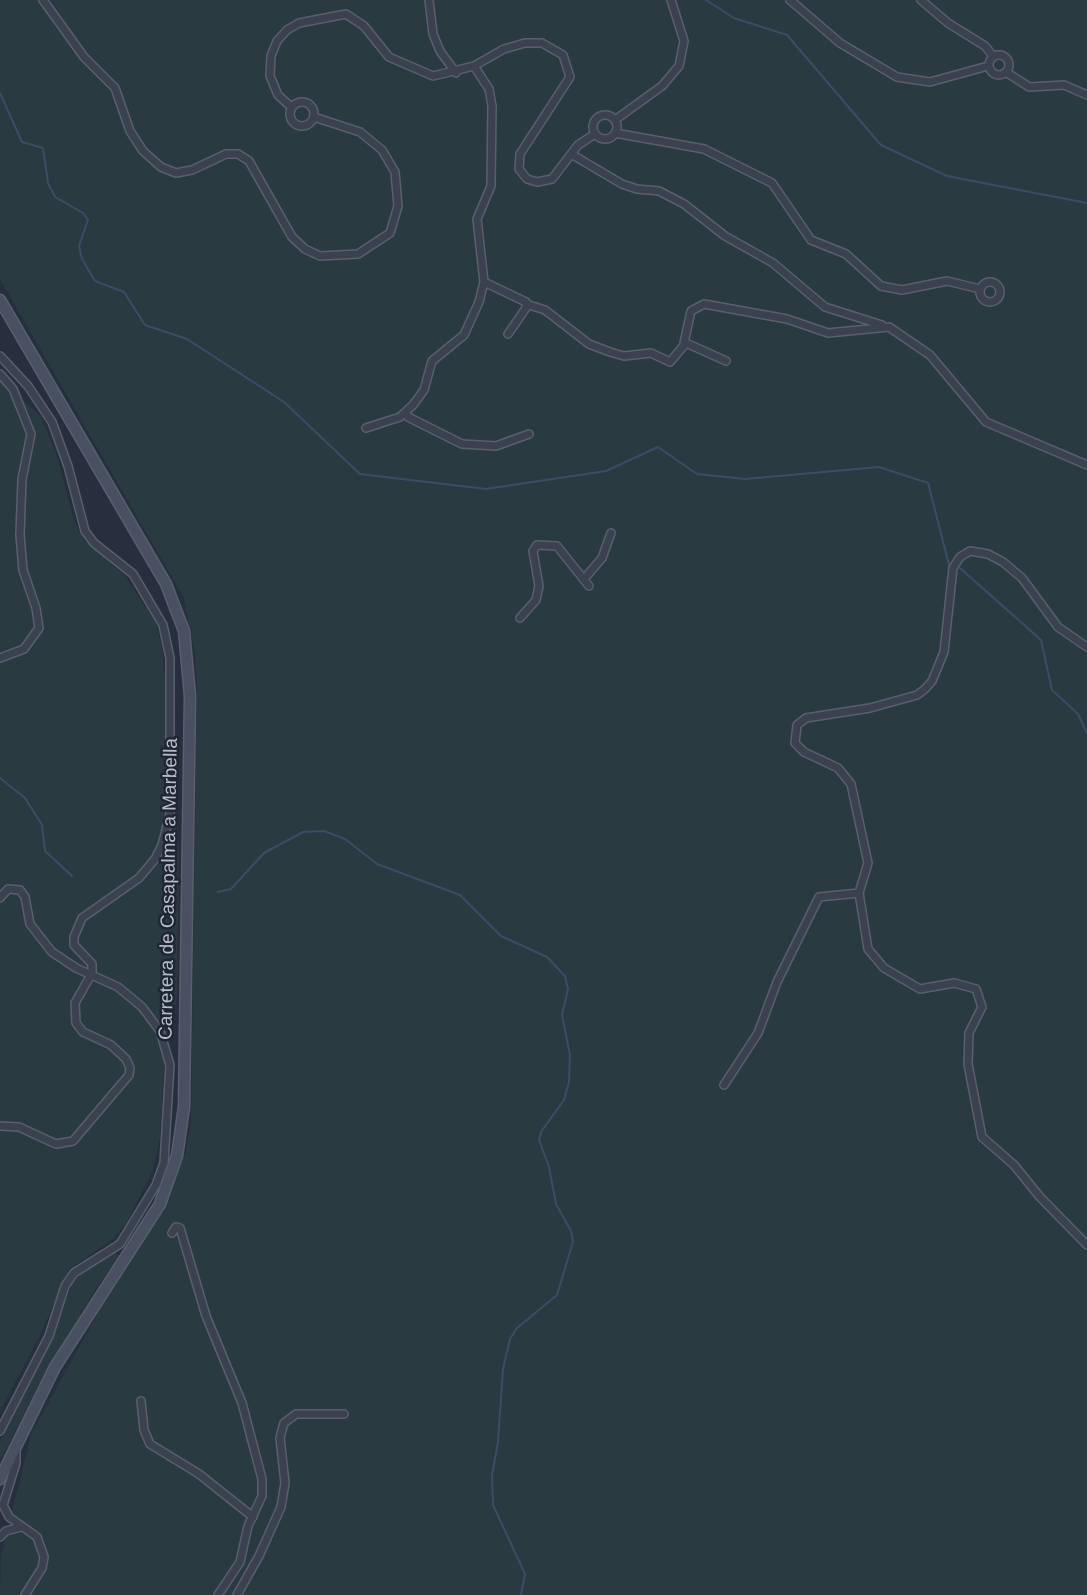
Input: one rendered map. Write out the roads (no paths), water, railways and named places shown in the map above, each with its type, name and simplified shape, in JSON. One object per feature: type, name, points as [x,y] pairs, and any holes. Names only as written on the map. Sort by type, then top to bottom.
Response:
[{"type":"main road","name":"Carretera de Casapalma a Marbella","points":[[0,300],[170,592],[184,631],[190,696],[184,1107],[177,1156],[160,1205],[55,1367],[0,1479]]},
{"type":"street","points":[[43,0],[84,57],[115,88],[130,131],[143,151],[161,167],[176,173],[192,170],[226,154],[238,154],[249,161],[292,237],[305,249],[320,256],[358,254],[390,233],[398,206],[395,172],[382,150],[360,132],[314,117]]},
{"type":"street","points":[[429,0],[440,51],[456,73]]},
{"type":"street","points":[[614,120],[653,93],[679,66],[684,41],[671,0]]},
{"type":"street","points":[[790,0],[841,43],[897,77],[930,82],[988,66],[993,56]]},
{"type":"street","points":[[920,0],[948,23],[985,46],[993,56]]},
{"type":"street","points":[[314,117],[306,125],[298,124],[292,119],[292,108],[278,95],[270,76],[271,56],[277,41],[287,30],[323,17],[345,14],[356,19],[389,57],[433,76],[456,73],[504,49],[525,43],[542,43],[563,55],[569,77],[527,139],[520,154],[519,169],[527,179],[537,182],[552,178],[570,154],[595,134]]},
{"type":"street","points":[[988,66],[996,76],[1006,72],[1009,65],[1006,59],[1001,55],[993,56]]},
{"type":"street","points":[[366,428],[383,424],[406,413],[424,390],[432,361],[453,345],[472,322],[484,282],[477,219],[491,186],[492,97],[474,66]]},
{"type":"street","points":[[1006,72],[1029,87],[1064,85],[1087,95]]},
{"type":"street","points":[[292,108],[305,102],[312,106],[314,117]]},
{"type":"street","points":[[615,133],[614,120],[609,116],[600,116],[593,124],[595,134],[603,139],[615,133],[704,149],[772,183],[811,240],[846,254],[881,286],[902,290],[947,281],[980,289]]},
{"type":"street","points":[[570,154],[622,184],[637,189],[659,191],[684,204],[725,236],[772,263],[825,307],[898,332],[930,355],[986,422],[1087,465]]},
{"type":"street","points":[[484,282],[526,304],[545,310],[589,344],[624,356],[651,353],[670,362],[684,343],[691,311],[704,304],[787,319],[828,333],[883,326]]},
{"type":"street","points":[[508,334],[526,304]]},
{"type":"street","points":[[684,343],[726,361]]},
{"type":"street","points":[[0,356],[28,386],[52,422],[68,466],[85,531],[94,543],[132,574],[148,597],[163,625],[170,658],[168,830],[155,859],[139,878],[91,910],[76,928],[74,945],[92,964],[92,974],[75,1003],[76,1023],[83,1032],[111,1045],[126,1059],[130,1068],[124,1084],[73,1141],[56,1144],[19,1127],[0,1126]]},
{"type":"street","points":[[0,374],[13,389],[31,434],[22,479],[20,535],[23,570],[36,608],[39,628],[24,649],[0,658]]},
{"type":"street","points":[[406,413],[408,418],[462,444],[496,446],[529,434]]},
{"type":"street","points":[[520,618],[536,600],[539,586],[533,551],[537,545],[557,546],[587,583],[611,533]]},
{"type":"street","points":[[1087,647],[1058,627],[1013,570],[988,554],[970,551],[960,557],[953,568],[944,652],[932,681],[925,689],[917,695],[870,708],[806,718],[797,725],[795,743],[804,752],[838,768],[851,784],[866,842],[868,863],[859,893],[868,948],[884,968],[920,989],[954,983],[976,989],[982,1007],[970,1033],[968,1064],[982,1138],[1014,1165],[1040,1197],[1087,1245]]},
{"type":"street","points":[[0,898],[8,889],[20,890],[25,897],[30,924],[43,943],[76,968],[118,987],[142,1007],[160,1031],[170,1065],[164,1163],[143,1210],[120,1244],[74,1273],[65,1286],[49,1336],[0,1431]]},
{"type":"street","points":[[724,1085],[758,1033],[777,982],[819,897],[848,891],[859,893]]},
{"type":"street","points":[[172,1233],[176,1227],[180,1228],[206,1316],[242,1403],[262,1479],[262,1496],[240,1562],[218,1595]]},
{"type":"street","points":[[141,1401],[144,1430],[150,1444],[199,1474],[253,1517]]},
{"type":"street","points":[[237,1595],[259,1556],[281,1507],[285,1483],[280,1438],[284,1423],[296,1414],[344,1414]]},
{"type":"street","points":[[16,1442],[16,1463],[3,1505],[9,1517],[37,1537],[44,1557],[42,1568],[25,1595]]},
{"type":"street","points":[[0,1537],[6,1531],[21,1527]]},
{"type":"waterway","points":[[706,0],[734,18],[787,35],[881,145],[947,176],[1087,203]]},
{"type":"waterway","points":[[0,93],[22,142],[43,148],[48,183],[55,197],[83,213],[88,220],[79,246],[82,259],[95,281],[124,292],[145,325],[187,339],[284,402],[360,474],[486,489],[606,471],[658,447],[697,474],[745,479],[879,467],[928,483],[949,565]]},
{"type":"waterway","points":[[960,568],[1041,640],[1052,690],[1078,714],[1087,733]]},
{"type":"waterway","points":[[0,778],[25,798],[42,825],[45,851],[72,876]]},
{"type":"waterway","points":[[218,892],[231,889],[264,853],[303,832],[324,831],[345,839],[377,864],[460,895],[501,936],[547,957],[565,976],[568,989],[562,1015],[570,1055],[569,1082],[564,1100],[541,1132],[539,1140],[549,1167],[556,1204],[571,1231],[573,1242],[557,1295],[517,1328],[510,1339],[503,1369],[498,1442],[492,1475],[493,1505],[525,1574],[521,1595]]}]
